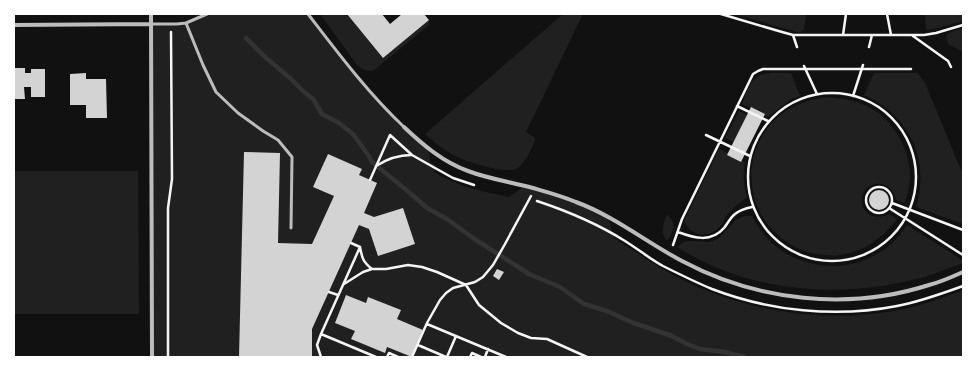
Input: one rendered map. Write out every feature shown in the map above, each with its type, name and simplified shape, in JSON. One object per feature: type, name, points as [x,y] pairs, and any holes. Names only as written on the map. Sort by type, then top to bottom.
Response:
[{"type":"street","points":[[151,14],[152,357]]},
{"type":"street","points":[[14,25],[151,24]]},
{"type":"street","points":[[404,126],[429,149],[450,163],[487,177],[533,188],[577,202],[608,216],[696,269],[713,277],[763,292],[805,298],[832,300],[853,299],[906,292],[929,286],[963,272]]},
{"type":"lane","points":[[151,24],[186,23],[207,14]]},
{"type":"lane","points":[[308,14],[350,68],[383,106],[404,126]]},
{"type":"lane","points":[[186,23],[216,92],[238,113],[278,140],[292,157],[291,228]]},
{"type":"path","points":[[721,14],[793,35],[924,35],[963,25]]},
{"type":"path","points":[[843,35],[846,14]]},
{"type":"path","points":[[887,14],[891,35]]},
{"type":"path","points":[[168,357],[168,208],[172,179],[171,24]]},
{"type":"path","points":[[793,35],[797,47]]},
{"type":"path","points":[[869,47],[872,35]]},
{"type":"path","points":[[913,35],[948,61],[952,67]]},
{"type":"path","points":[[804,66],[816,94]]},
{"type":"path","points":[[853,96],[863,66]]},
{"type":"path","points":[[673,245],[682,219],[753,74],[763,69],[912,69]]},
{"type":"path","points":[[835,93],[853,96],[868,101],[883,110],[895,121],[912,149],[916,182],[910,210],[897,230],[883,244],[867,254],[849,260],[829,261],[810,258],[792,251],[776,240],[763,226],[752,207],[749,193],[747,176],[750,156],[760,132],[768,121],[796,101],[816,94],[835,93]]},
{"type":"path","points":[[737,106],[768,121]]},
{"type":"path","points":[[370,180],[393,129]]},
{"type":"path","points":[[390,135],[412,155],[440,172]]},
{"type":"path","points":[[706,135],[750,156]]},
{"type":"path","points":[[376,166],[387,159],[412,155]]},
{"type":"path","points":[[876,187],[885,188],[891,194],[892,203],[889,208],[884,213],[875,213],[871,211],[866,204],[866,195],[876,187]]},
{"type":"path","points":[[412,357],[427,323],[440,300],[453,288],[475,282],[483,277],[493,265],[506,244],[531,196]]},
{"type":"path","points":[[892,203],[963,230]]},
{"type":"path","points":[[678,232],[699,238],[715,236],[736,212],[752,207]]},
{"type":"path","points":[[889,208],[963,255]]},
{"type":"path","points":[[351,242],[360,247]]},
{"type":"path","points":[[360,247],[361,256],[364,262],[372,270]]},
{"type":"path","points":[[321,357],[317,345],[320,334],[360,247]]},
{"type":"path","points":[[343,284],[362,272],[408,265],[422,267],[466,285],[479,305],[501,323],[518,333],[531,338],[547,339],[587,357]]},
{"type":"path","points":[[329,292],[338,295]]},
{"type":"path","points":[[427,323],[506,357]]},
{"type":"path","points":[[320,334],[376,357]]},
{"type":"path","points":[[418,345],[446,357],[456,336]]},
{"type":"path","points":[[485,357],[488,349]]},
{"type":"path","points":[[388,357],[389,353],[398,357]]},
{"type":"path","points":[[470,357],[472,353],[481,357]]},
{"type":"shaded area","points":[[207,14],[308,14],[383,106],[429,149],[430,162],[436,166],[434,172],[461,185],[509,197],[524,186],[566,198],[608,216],[614,238],[668,272],[711,292],[762,308],[815,315],[841,316],[894,311],[946,297],[963,290],[963,357],[153,357],[151,24],[186,23]]},
{"type":"shaded area","points":[[320,14],[347,14],[383,58],[429,20],[429,25],[373,71],[371,71],[365,70],[357,65]]},
{"type":"shaded area","points":[[563,14],[583,14],[526,132],[535,138],[535,141],[519,167],[516,169],[503,170],[458,158],[449,153],[425,134]]},
{"type":"shaded area","points":[[734,14],[806,14],[804,30],[797,32]]},
{"type":"shaded area","points":[[925,14],[963,14],[963,21],[926,30]]},
{"type":"shaded area","points":[[963,29],[963,52],[948,44],[946,36],[956,30]]},
{"type":"shaded area","points":[[769,73],[791,73],[800,96],[791,99],[768,117],[751,107],[742,104],[751,83],[759,76]]},
{"type":"shaded area","points":[[874,73],[918,73],[926,85],[963,175],[963,224],[916,207],[920,189],[920,171],[914,144],[899,120],[889,110],[864,95]]},
{"type":"shaded area","points":[[826,97],[858,102],[882,116],[890,124],[903,145],[909,167],[909,188],[905,203],[896,200],[889,187],[883,184],[871,185],[866,189],[863,195],[862,204],[867,213],[877,217],[889,214],[897,219],[892,226],[879,238],[865,247],[857,251],[840,255],[821,255],[802,250],[790,244],[775,232],[763,218],[755,201],[752,184],[752,165],[757,148],[765,131],[778,117],[789,109],[807,101]]},
{"type":"shaded area","points":[[739,111],[747,115],[734,142],[725,138]]},
{"type":"shaded area","points":[[719,149],[741,162],[742,160],[745,162],[744,180],[747,197],[729,212],[716,230],[702,235],[690,229],[684,221]]},
{"type":"shaded area","points":[[14,171],[138,171],[139,314],[14,314]]},
{"type":"shaded area","points":[[667,215],[672,221],[673,230],[667,241],[663,235],[663,225]]},
{"type":"shaded area","points":[[745,216],[752,216],[765,235],[782,251],[798,259],[815,264],[833,266],[850,264],[867,259],[882,251],[896,240],[907,225],[959,258],[963,261],[963,263],[934,274],[908,281],[856,289],[829,290],[776,285],[750,279],[725,271],[678,248],[681,244],[689,241],[713,241],[722,235],[736,220]]},
{"type":"building","points":[[347,14],[382,14],[390,24],[402,14],[424,14],[429,20],[383,58]]},
{"type":"building","points":[[15,68],[25,68],[25,73],[31,73],[31,69],[45,69],[45,97],[31,97],[31,87],[24,87],[25,99],[14,99]]},
{"type":"building","points":[[86,73],[86,79],[106,79],[107,118],[86,118],[86,105],[70,105],[70,74]]},
{"type":"building","points":[[751,107],[765,114],[741,162],[727,155]]},
{"type":"building","points":[[244,152],[280,153],[278,243],[312,244],[334,196],[313,187],[328,154],[362,169],[359,175],[377,183],[364,213],[374,217],[403,208],[415,244],[378,256],[369,229],[359,225],[312,329],[312,357],[239,357]]},
{"type":"building","points":[[879,190],[886,193],[889,200],[886,207],[879,210],[872,207],[869,200],[872,193]]},
{"type":"building","points":[[497,269],[504,272],[499,280],[493,276]]},
{"type":"building","points":[[346,295],[366,303],[368,297],[401,310],[397,319],[423,330],[412,357],[387,347],[385,353],[351,339],[355,331],[335,323]]},
{"type":"waterway","points":[[246,38],[265,57],[313,99],[322,114],[339,123],[353,134],[372,162],[427,208],[447,219],[473,238],[529,274],[560,287],[584,304],[607,311],[631,322],[672,336],[687,344],[700,349],[725,352],[744,357]]}]
